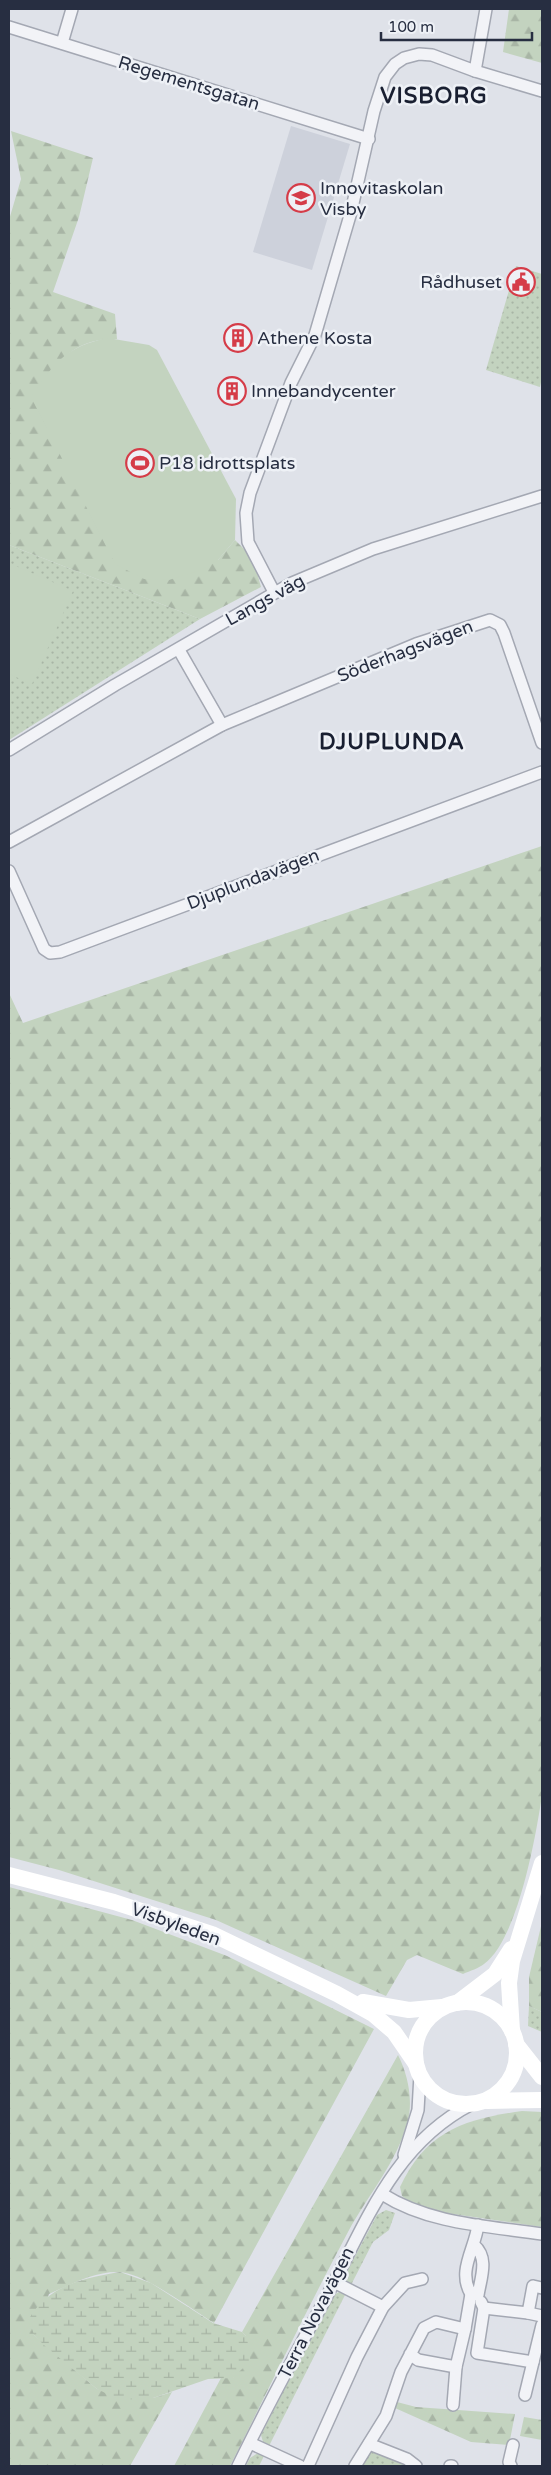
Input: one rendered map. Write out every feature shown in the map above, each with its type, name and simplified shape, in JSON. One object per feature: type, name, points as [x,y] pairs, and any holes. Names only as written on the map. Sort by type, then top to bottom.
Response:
[{"type":"main road","points":[[478,2102],[497,2094],[511,2078],[517,2058],[509,1983],[520,1931],[542,1863]]},
{"type":"main road","name":"Visbyleden","points":[[9,1874],[114,1902],[212,1934],[337,1994],[384,2022],[402,2043],[418,2070]]},
{"type":"main road","points":[[520,1931],[494,1974],[428,2020],[420,2031],[415,2051],[418,2070],[431,2090],[441,2098],[459,2104],[525,2099],[542,2100]]},
{"type":"main road","name":"Visbyleden","points":[[337,1994],[391,2008],[409,2010],[451,2005]]},
{"type":"main road","points":[[451,2005],[477,2003],[489,2008],[505,2020],[514,2037],[542,2077]]},
{"type":"street","points":[[62,43],[72,9]]},
{"type":"street","points":[[475,71],[486,9]]},
{"type":"street","name":"Regementsgatan","points":[[9,27],[369,139]]},
{"type":"street","points":[[274,592],[248,542],[246,513],[250,493],[291,383],[315,335],[352,212],[374,111],[385,77],[400,61],[419,54],[432,55],[475,71],[542,91]]},
{"type":"street","name":"Langs väg","points":[[9,750],[115,685],[179,650],[274,592],[373,549],[542,496]]},
{"type":"street","name":"Söderhagsvägen","points":[[9,842],[222,725],[416,644],[490,620],[500,625],[504,633],[542,743]]},
{"type":"street","points":[[179,650],[222,725]]},
{"type":"street","name":"Djuplundavägen","points":[[9,871],[44,949],[50,953],[60,952],[542,772]]},
{"type":"street","name":"Terra Novavägen","points":[[238,2466],[334,2282],[354,2239],[401,2163],[414,2130],[418,2110],[418,2070]]},
{"type":"street","name":"Terra Novavägen","points":[[401,2163],[435,2126],[478,2102]]},
{"type":"street","points":[[382,2194],[407,2209],[419,2213],[478,2225],[542,2234]]},
{"type":"street","points":[[478,2225],[474,2245],[468,2255],[465,2273],[465,2284],[475,2294],[484,2308],[477,2353],[533,2362]]},
{"type":"street","points":[[453,2405],[456,2368],[483,2261],[481,2251],[474,2245]]},
{"type":"street","points":[[308,2466],[357,2357],[383,2307],[405,2283],[422,2279]]},
{"type":"street","points":[[334,2282],[383,2307]]},
{"type":"street","points":[[528,2313],[533,2286],[542,2288]]},
{"type":"street","points":[[484,2308],[542,2316]]},
{"type":"street","points":[[355,2466],[386,2416],[390,2398],[424,2328],[436,2322],[465,2329]]},
{"type":"street","points":[[525,2395],[542,2324]]},
{"type":"street","points":[[410,2354],[418,2360],[456,2368]]},
{"type":"street","points":[[250,2443],[300,2466]]},
{"type":"street","points":[[369,2444],[407,2459],[416,2466]]},
{"type":"street","points":[[511,2466],[513,2445]]},
{"type":"shaded area","name":"Innovitaskolan Visby","points":[[291,126],[350,144],[312,270],[253,252]]},
{"type":"green space","points":[[509,9],[542,9],[542,63],[503,52]]},
{"type":"green space","points":[[11,131],[93,158],[79,217],[53,292],[115,314],[117,339],[89,343],[66,355],[48,374],[32,397],[218,560],[235,540],[253,558],[261,587],[200,619],[9,545],[9,220],[21,179]]},
{"type":"green space","points":[[516,266],[542,274],[542,377],[540,387],[486,370]]},
{"type":"green space","name":"P18 idrottsplats","points":[[108,338],[149,345],[157,350],[236,499],[235,540],[218,560],[201,570],[169,580],[144,579],[115,564],[31,397],[54,366],[71,351],[94,341]]},
{"type":"green space","points":[[9,545],[200,619],[9,740]]},
{"type":"green space","points":[[9,563],[73,591],[32,684],[9,674]]},
{"type":"green space","points":[[542,846],[542,1795],[524,1886],[507,1933],[496,1951],[484,1964],[463,1974],[417,1955],[407,1960],[386,1996],[216,1920],[59,1870],[9,1857],[9,993],[23,1023]]},
{"type":"green space","points":[[9,1887],[132,1920],[227,1956],[374,2029],[214,2323],[141,2278],[119,2272],[92,2276],[49,2294],[34,2335],[97,2389],[153,2398],[172,2392],[130,2466],[9,2466]]},
{"type":"green space","points":[[542,1922],[542,2012],[529,2006],[529,1977]]},
{"type":"green space","points":[[529,2006],[542,2012],[542,2032],[528,2026]]},
{"type":"green space","points":[[398,2055],[407,2079],[410,2096],[408,2121],[403,2136],[389,2164],[348,2232],[230,2466],[174,2466],[221,2378],[233,2378],[246,2336],[242,2332]]},
{"type":"green space","points":[[522,2111],[542,2112],[542,2227],[439,2212],[415,2206],[402,2196],[400,2187],[410,2168],[435,2140],[449,2131],[483,2118]]},
{"type":"green space","points":[[386,2210],[395,2213],[389,2230],[373,2242],[351,2285],[343,2279],[377,2215]]},
{"type":"green space","points":[[120,2272],[151,2283],[213,2323],[242,2332],[246,2336],[250,2361],[233,2378],[208,2379],[153,2398],[120,2400],[97,2389],[34,2335],[29,2319],[46,2298],[68,2285],[93,2277]]},
{"type":"green space","points":[[339,2292],[345,2295],[269,2446],[263,2442],[261,2435],[332,2296]]},
{"type":"green space","points":[[397,2402],[416,2407],[515,2414],[509,2445],[471,2442],[395,2408]]},
{"type":"green space","points":[[524,2417],[542,2420],[542,2440],[520,2436]]},
{"type":"green space","points":[[371,2447],[412,2466],[358,2466]]},
{"type":"green space","points":[[258,2453],[265,2454],[259,2466],[246,2466],[250,2458]]},
{"type":"place","name":"Innovitaskolan Visby","points":[[301,198]]},
{"type":"place","name":"Rådhuset","points":[[521,282]]},
{"type":"place","name":"Athene Kosta","points":[[238,338]]},
{"type":"place","name":"Innebandycenter","points":[[232,391]]},
{"type":"place","name":"P18 idrottsplats","points":[[140,463]]},
{"type":"district","name":"VISBORG","points":[[434,95]]},
{"type":"district","name":"DJUPLUNDA","points":[[392,741]]}]
